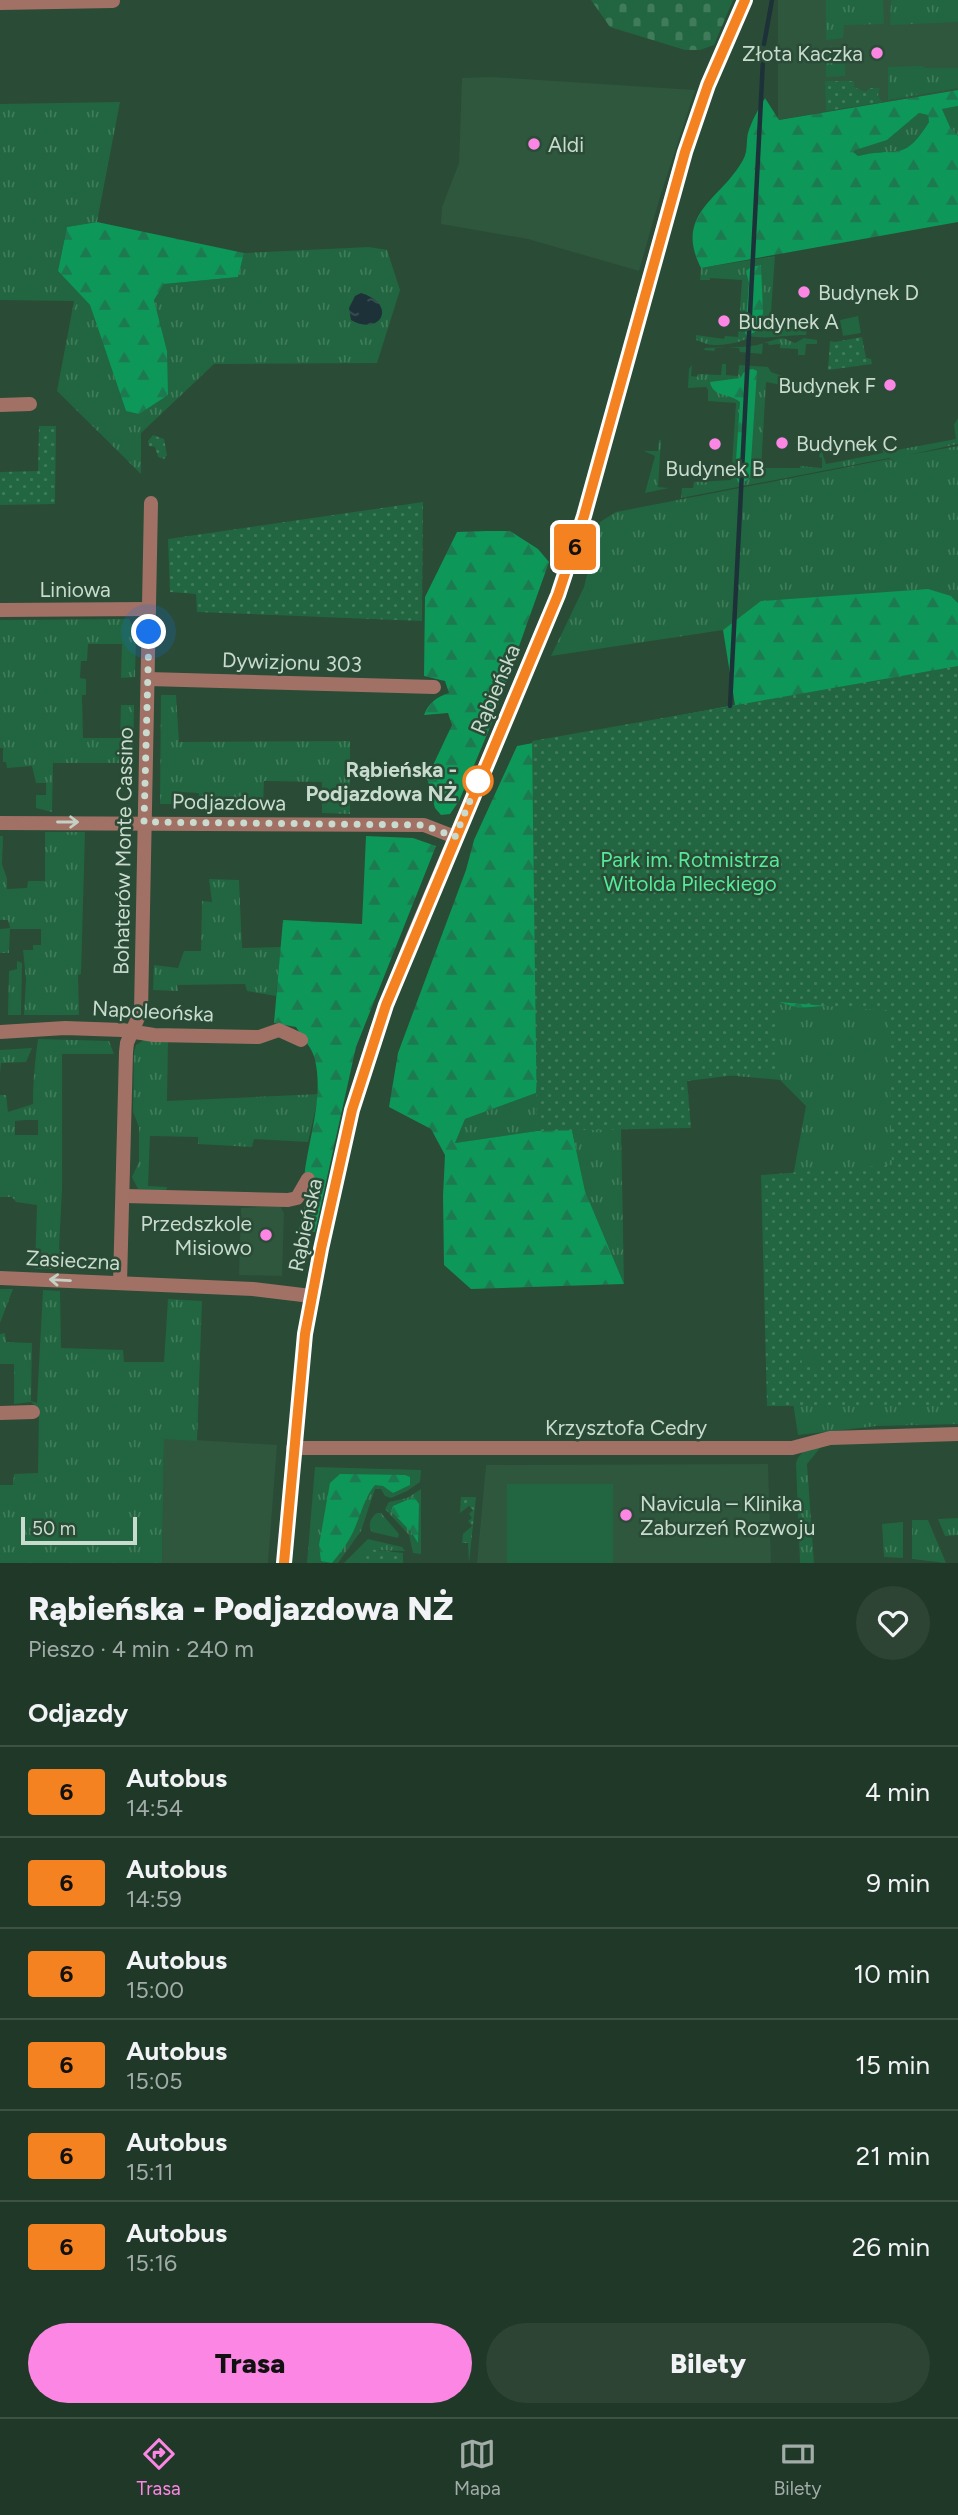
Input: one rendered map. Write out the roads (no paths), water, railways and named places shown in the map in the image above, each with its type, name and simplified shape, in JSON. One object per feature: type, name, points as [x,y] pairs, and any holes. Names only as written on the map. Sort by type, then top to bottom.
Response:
[{"type":"street","name":"Rąbieńska","points":[[284,1563],[302,1354],[311,1296],[350,1120],[368,1058],[412,939],[564,580],[691,131],[746,0]]},
{"type":"street","points":[[0,3],[113,1]]},
{"type":"street","points":[[0,405],[30,404]]},
{"type":"street","name":"Bohaterów Monte Cassino","points":[[120,1283],[126,1052],[127,1043],[141,1011],[151,503]]},
{"type":"street","name":"Liniowa","points":[[0,610],[149,610]]},
{"type":"street","name":"Dywizjonu 303","points":[[148,679],[434,687]]},
{"type":"street","name":"Podjazdowa","points":[[0,823],[424,825],[455,837]]},
{"type":"street","name":"Napoleońska","points":[[0,1031],[65,1028],[259,1037],[279,1030],[301,1040]]},
{"type":"street","points":[[124,1196],[288,1200],[296,1198],[308,1179]]},
{"type":"street","name":"Zasieczna","points":[[0,1278],[260,1290],[311,1296]]},
{"type":"street","points":[[0,1413],[33,1412]]},
{"type":"street","name":"Krzysztofa Cedry","points":[[293,1448],[792,1448],[830,1438],[958,1434]]},
{"type":"water","points":[[361,293],[379,304],[382,311],[377,322],[362,324],[351,320],[349,308],[355,296]]},
{"type":"waterway","points":[[764,44],[772,0]]},
{"type":"waterway","points":[[730,706],[763,60]]},
{"type":"place","name":"Złota Kaczka","points":[[877,53]]},
{"type":"place","name":"Aldi","points":[[534,144]]},
{"type":"place","name":"Budynek D","points":[[804,292]]},
{"type":"place","name":"Budynek A","points":[[724,321]]},
{"type":"place","name":"Budynek F","points":[[890,385]]},
{"type":"place","name":"Budynek C","points":[[782,443]]},
{"type":"place","name":"Budynek B","points":[[715,444]]},
{"type":"place","name":"Rąbieńska - Podjazdowa NŻ","points":[[478,781]]},
{"type":"place","name":"Przedszkole Misiowo","points":[[266,1235]]},
{"type":"place","name":"Navicula – Klinika Zaburzeń Rozwoju","points":[[626,1515]]},
{"type":"park label","name":"Park im. Rotmistrza Witolda Pileckiego","points":[[690,871]]}]
